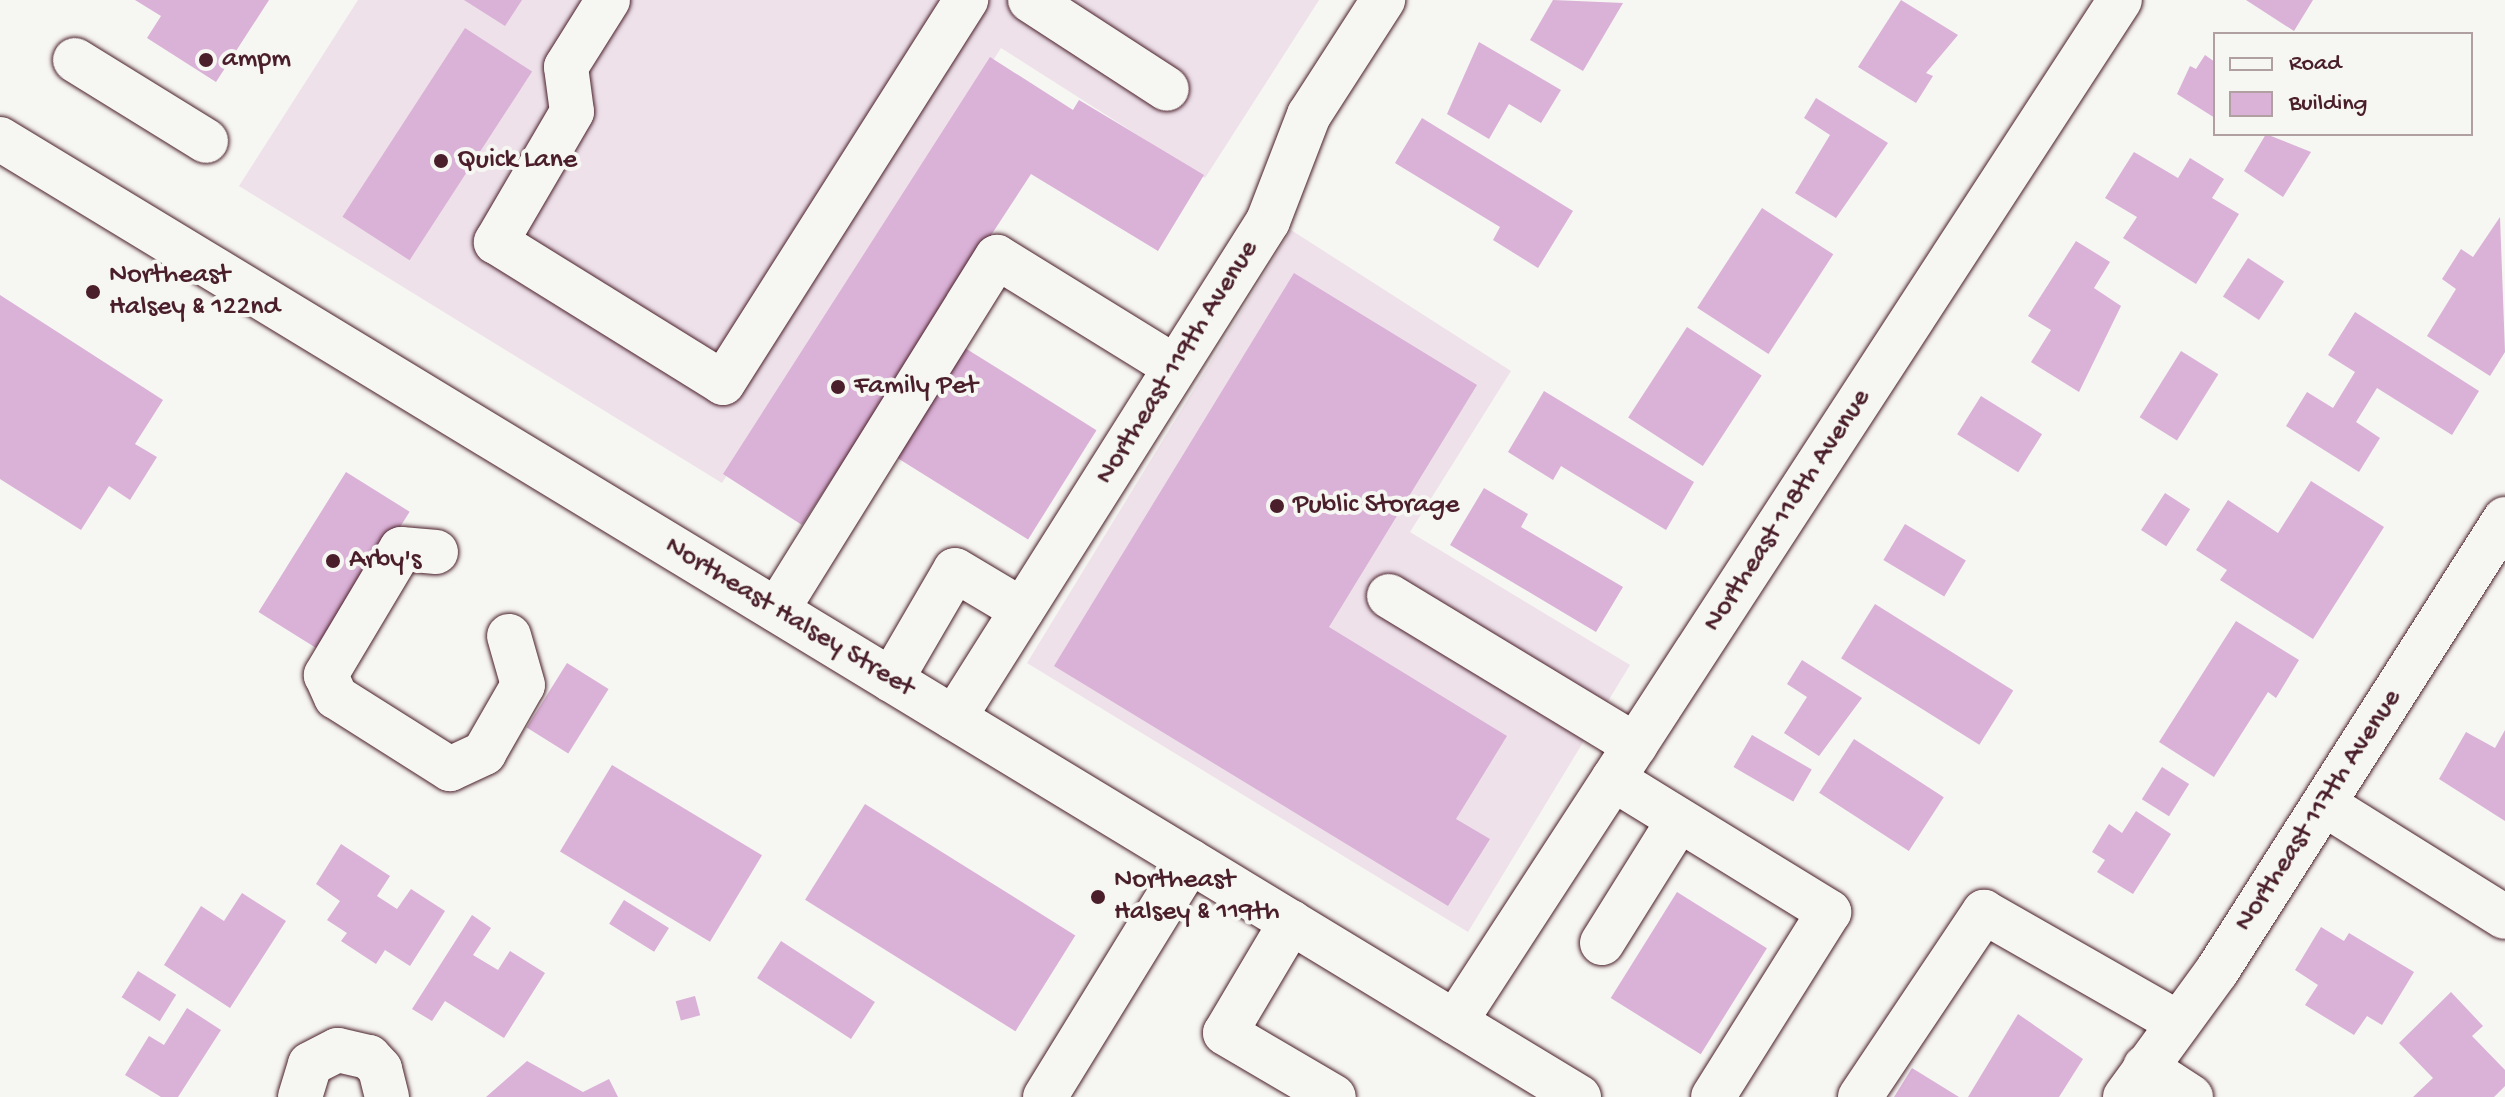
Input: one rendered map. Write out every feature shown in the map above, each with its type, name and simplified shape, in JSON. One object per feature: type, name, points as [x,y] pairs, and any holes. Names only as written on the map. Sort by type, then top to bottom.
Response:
[{"type":"street","points":[[608,0],[566,67],[572,112],[496,242],[723,383],[966,0]]},
{"type":"street","points":[[1030,0],[1167,89]]},
{"type":"street","name":"Northeast 119th Avenue","points":[[954,718],[1268,221],[1309,115],[1383,0]]},
{"type":"street","name":"Northeast 118th Avenue","points":[[1455,1022],[2120,0]]},
{"type":"street","points":[[75,60],[206,141]]},
{"type":"street","name":"Northeast Halsey Street","points":[[0,139],[1579,1097]]},
{"type":"street","points":[[777,610],[997,257],[1175,367]]},
{"type":"street","name":"Northeast 117th Avenue","points":[[2135,1082],[2324,804],[2505,519]]},
{"type":"street","points":[[436,552],[401,549],[326,675],[336,697],[450,769],[484,753],[523,685],[509,636]]},
{"type":"street","points":[[891,680],[955,570],[1022,610]]},
{"type":"street","points":[[1389,596],[1624,762],[1679,820],[1829,912],[1713,1097]]},
{"type":"street","points":[[2324,804],[2505,917]]},
{"type":"street","points":[[1602,943],[1679,820]]},
{"type":"street","points":[[1045,1097],[1190,861]]},
{"type":"street","points":[[1860,1097],[1984,912],[2177,1022]]},
{"type":"street","points":[[1291,922],[1225,1033],[1334,1097]]},
{"type":"street","points":[[300,1097],[310,1064],[338,1050],[354,1051],[380,1069],[387,1097]]},
{"type":"street","points":[[2135,1082],[2191,1097]]},
{"type":"shaded area","points":[[358,0],[1319,0],[1205,178],[1001,48],[722,483],[239,186]]},
{"type":"shaded area","name":"Public Storage","points":[[1291,230],[1511,371],[1410,532],[1630,665],[1468,932],[1027,663]]},
{"type":"building","name":"ampm","points":[[135,0],[269,0],[216,82],[147,38],[161,16]]},
{"type":"building","points":[[464,0],[522,0],[505,26]]},
{"type":"building","points":[[1553,0],[1623,3],[1583,71],[1530,40]]},
{"type":"building","points":[[1901,0],[1958,35],[1926,73],[1933,76],[1916,103],[1858,67]]},
{"type":"building","points":[[2246,0],[2313,0],[2294,31]]},
{"type":"building","points":[[465,28],[532,72],[410,260],[342,217]]},
{"type":"building","points":[[1479,42],[1561,90],[1541,123],[1509,104],[1489,139],[1447,114]]},
{"type":"building","points":[[2205,55],[2213,61],[2213,117],[2177,94],[2190,66],[2196,69]]},
{"type":"building","points":[[990,57],[1073,110],[1079,100],[1204,175],[1158,251],[1031,174],[802,525],[723,474]]},
{"type":"building","points":[[1816,98],[1888,143],[1836,218],[1795,193],[1830,135],[1804,118]]},
{"type":"building","points":[[1422,118],[1573,211],[1538,268],[1493,240],[1500,227],[1395,163]]},
{"type":"building","points":[[2265,136],[2311,152],[2283,197],[2244,171]]},
{"type":"building","points":[[2134,152],[2178,178],[2190,158],[2224,179],[2212,198],[2239,214],[2196,284],[2123,238],[2137,217],[2105,198]]},
{"type":"building","points":[[1762,208],[1833,254],[1768,354],[1697,308]]},
{"type":"building","points":[[2500,217],[2505,352],[2490,376],[2427,336],[2456,289],[2442,279],[2461,249],[2473,257]]},
{"type":"building","points":[[2076,241],[2110,262],[2094,288],[2121,306],[2079,392],[2031,362],[2051,330],[2028,316]]},
{"type":"building","points":[[2248,258],[2284,281],[2259,320],[2223,297]]},
{"type":"building","name":"Public Storage","points":[[1294,273],[1477,385],[1329,627],[1507,736],[1456,819],[1490,839],[1448,906],[1054,666]]},
{"type":"building","points":[[0,295],[163,400],[135,444],[157,457],[130,500],[109,486],[81,530],[0,479]]},
{"type":"building","points":[[2355,312],[2479,391],[2452,435],[2377,388],[2356,422],[2380,438],[2359,472],[2286,426],[2307,392],[2333,408],[2355,372],[2328,355]]},
{"type":"building","points":[[1687,327],[1762,375],[1703,466],[1628,418]]},
{"type":"building","points":[[965,348],[1096,430],[1028,540],[897,457]]},
{"type":"building","points":[[2181,351],[2218,374],[2177,440],[2140,417]]},
{"type":"building","points":[[1544,391],[1694,482],[1666,530],[1561,466],[1553,480],[1508,452]]},
{"type":"building","points":[[1981,396],[2042,434],[2018,472],[1957,434]]},
{"type":"building","name":"Arby's","points":[[346,472],[410,512],[322,652],[259,612]]},
{"type":"building","points":[[2311,481],[2384,527],[2313,639],[2220,580],[2227,570],[2196,550],[2228,500],[2278,533]]},
{"type":"building","points":[[1484,488],[1528,514],[1521,527],[1623,587],[1596,632],[1450,545]]},
{"type":"building","points":[[2165,493],[2190,509],[2166,546],[2141,530]]},
{"type":"building","points":[[1905,524],[1966,561],[1944,597],[1883,560]]},
{"type":"building","points":[[1875,604],[2013,690],[1979,745],[1841,658]]},
{"type":"building","points":[[2236,621],[2299,660],[2276,698],[2268,692],[2214,777],[2159,742]]},
{"type":"building","points":[[1802,660],[1862,698],[1819,756],[1784,733],[1807,697],[1787,684]]},
{"type":"building","points":[[567,663],[609,689],[568,753],[527,727]]},
{"type":"building","points":[[2505,730],[2505,821],[2439,779],[2466,732],[2495,748]]},
{"type":"building","points":[[1752,735],[1812,770],[1793,802],[1734,767]]},
{"type":"building","points":[[1854,739],[1944,797],[1909,851],[1819,793]]},
{"type":"building","points":[[612,765],[762,855],[710,942],[560,852]]},
{"type":"building","points":[[2162,767],[2189,784],[2169,816],[2142,799]]},
{"type":"building","points":[[865,804],[1075,935],[1015,1031],[805,900]]},
{"type":"building","points":[[2136,811],[2171,834],[2133,894],[2097,872],[2105,860],[2092,852],[2109,824],[2122,833]]},
{"type":"building","points":[[341,844],[390,876],[377,896],[397,909],[411,889],[445,911],[410,966],[385,950],[376,964],[341,941],[347,933],[327,920],[340,901],[316,884]]},
{"type":"building","points":[[1677,892],[1767,948],[1701,1054],[1611,998]]},
{"type":"building","points":[[242,893],[286,921],[230,1008],[164,965],[201,906],[224,921]]},
{"type":"building","points":[[624,900],[669,928],[654,952],[609,924]]},
{"type":"building","points":[[472,915],[491,928],[473,955],[498,970],[510,951],[545,973],[504,1038],[445,1001],[432,1021],[412,1009]]},
{"type":"building","points":[[2321,927],[2344,941],[2349,933],[2414,972],[2382,1025],[2367,1016],[2354,1035],[2305,1005],[2318,985],[2295,970]]},
{"type":"building","points":[[781,941],[875,1002],[851,1039],[757,978]]},
{"type":"building","points":[[138,971],[176,995],[160,1021],[122,997]]},
{"type":"building","points":[[2451,992],[2483,1026],[2472,1036],[2505,1070],[2505,1086],[2494,1097],[2413,1097],[2433,1078],[2399,1043]]},
{"type":"building","points":[[695,996],[700,1015],[681,1020],[676,1001]]},
{"type":"building","points":[[187,1008],[221,1030],[178,1097],[161,1097],[125,1075],[149,1036],[164,1045]]},
{"type":"building","points":[[2018,1014],[2083,1059],[2059,1097],[1968,1097]]},
{"type":"building","points":[[527,1061],[583,1092],[609,1079],[618,1097],[486,1097]]},
{"type":"building","points":[[1912,1068],[1959,1097],[1894,1097]]},
{"type":"place","name":"ampm","points":[[206,60]]},
{"type":"place","name":"Quick Lane","points":[[441,161]]},
{"type":"place","name":"Northeast Halsey & 122nd","points":[[93,292]]},
{"type":"place","name":"Family Pet","points":[[838,387]]},
{"type":"place","name":"Public Storage","points":[[1277,506]]},
{"type":"place","name":"Arby's","points":[[333,561]]},
{"type":"place","name":"Northeast Halsey & 119th","points":[[1098,897]]}]
